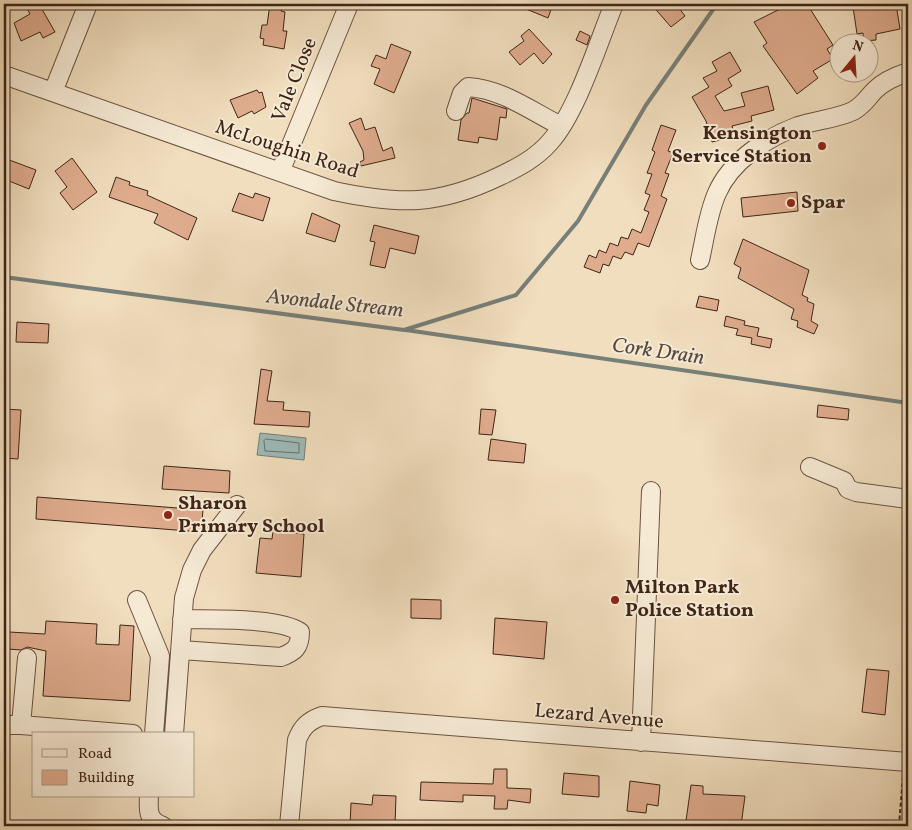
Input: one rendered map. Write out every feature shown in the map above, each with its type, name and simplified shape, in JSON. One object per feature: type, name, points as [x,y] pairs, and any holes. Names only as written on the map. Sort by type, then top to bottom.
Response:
[{"type":"street","points":[[53,92],[88,4]]},
{"type":"street","name":"Vale Close","points":[[280,172],[349,4]]},
{"type":"street","name":"McLoughin Road","points":[[4,75],[334,191],[368,198],[404,201],[443,198],[479,186],[527,162],[550,141],[570,112],[614,4]]},
{"type":"street","points":[[700,260],[716,194],[727,175],[742,158],[782,133],[854,110],[866,103],[874,91],[883,84],[896,75],[908,72]]},
{"type":"street","points":[[456,111],[462,93],[468,87],[483,88],[498,93],[560,126]]},
{"type":"street","points":[[810,467],[844,481],[848,488],[856,492],[908,500]]},
{"type":"street","points":[[642,742],[651,491]]},
{"type":"street","points":[[174,732],[184,598],[192,570],[210,538],[237,506]]},
{"type":"street","points":[[137,600],[160,656],[154,732]]},
{"type":"street","points":[[181,650],[280,657],[294,652],[300,643],[300,632],[293,627],[250,621],[182,619]]},
{"type":"street","points":[[22,725],[27,658]]},
{"type":"street","name":"Lezard Avenue","points":[[289,826],[298,740],[301,730],[310,720],[322,716],[908,762]]},
{"type":"street","points":[[4,725],[108,732]]},
{"type":"street","points":[[149,798],[150,816],[154,823],[163,826]]},
{"type":"water","points":[[260,433],[306,438],[304,460],[257,455]]},
{"type":"building","points":[[25,4],[39,4],[55,32],[43,38],[40,32],[21,41],[14,23],[30,14]]},
{"type":"building","points":[[270,4],[282,4],[281,11],[285,12],[283,31],[287,31],[284,49],[263,45],[264,39],[260,38],[262,25],[267,25]]},
{"type":"building","points":[[514,4],[553,4],[548,18]]},
{"type":"building","points":[[651,4],[676,4],[685,16],[671,27]]},
{"type":"building","points":[[776,4],[807,4],[830,40],[830,47],[827,49],[830,54],[830,61],[813,71],[818,78],[797,94],[763,46],[767,43],[754,22],[780,9]]},
{"type":"building","points":[[896,4],[900,29],[880,33],[857,32],[853,7]]},
{"type":"building","points":[[529,29],[552,54],[543,64],[534,53],[520,65],[509,52],[524,41],[521,36]]},
{"type":"building","points":[[580,31],[590,36],[587,45],[576,40]]},
{"type":"building","points":[[391,44],[411,52],[394,93],[374,84],[380,69],[371,66],[376,55],[386,59]]},
{"type":"building","points":[[730,52],[741,71],[728,79],[732,86],[715,96],[724,111],[745,106],[741,93],[768,86],[774,110],[751,116],[752,121],[732,126],[735,136],[712,142],[706,121],[692,97],[709,87],[703,78],[717,71],[712,62]]},
{"type":"building","points":[[257,90],[259,93],[262,92],[266,107],[254,114],[252,111],[238,118],[230,100]]},
{"type":"building","points":[[472,98],[507,109],[506,118],[500,117],[497,140],[479,137],[478,143],[458,140],[461,120],[469,113]]},
{"type":"building","points":[[361,118],[365,130],[375,127],[383,151],[392,147],[395,158],[361,166],[360,162],[364,160],[363,151],[349,123]]},
{"type":"building","points":[[661,125],[676,130],[668,151],[673,153],[665,173],[669,174],[661,196],[667,199],[649,247],[638,243],[633,255],[625,252],[621,259],[613,256],[609,266],[603,264],[600,273],[584,267],[589,255],[596,258],[599,250],[606,253],[610,243],[618,246],[621,237],[628,239],[632,229],[641,233],[649,212],[644,210],[650,195],[645,193],[652,174],[647,173],[655,152],[652,150]]},
{"type":"building","points":[[4,158],[36,170],[29,189],[4,179]]},
{"type":"building","points":[[72,158],[97,192],[73,210],[60,193],[67,187],[55,171]]},
{"type":"building","points":[[116,177],[130,182],[129,185],[148,191],[147,195],[197,218],[188,240],[154,223],[158,214],[109,197]]},
{"type":"building","points":[[797,192],[798,211],[743,217],[741,198]]},
{"type":"building","points":[[239,193],[253,198],[255,193],[270,198],[263,221],[232,211]]},
{"type":"building","points":[[312,213],[340,225],[335,242],[306,233]]},
{"type":"building","points":[[374,225],[419,236],[415,254],[390,248],[385,268],[370,265],[375,242],[370,241]]},
{"type":"building","points":[[743,239],[809,270],[802,295],[808,298],[807,301],[814,304],[811,321],[818,325],[814,334],[797,327],[798,321],[791,319],[794,309],[738,278],[741,268],[734,264]]},
{"type":"building","points":[[699,296],[719,300],[717,311],[696,307]]},
{"type":"building","points":[[726,316],[745,321],[744,325],[759,328],[757,336],[772,339],[770,348],[751,344],[752,338],[736,335],[738,329],[724,326]]},
{"type":"building","points":[[17,322],[49,324],[48,343],[16,342]]},
{"type":"building","points":[[261,369],[272,371],[267,401],[284,402],[283,410],[310,412],[309,427],[254,424]]},
{"type":"building","points":[[818,405],[849,409],[848,420],[817,417]]},
{"type":"building","points":[[4,409],[21,410],[18,459],[4,458]]},
{"type":"building","points":[[481,409],[496,410],[492,435],[479,434]]},
{"type":"building","points":[[491,439],[526,444],[524,463],[488,460]]},
{"type":"building","points":[[164,466],[230,471],[229,493],[162,489]]},
{"type":"building","points":[[37,497],[203,510],[201,532],[36,519]]},
{"type":"building","points":[[273,531],[304,534],[301,577],[256,573],[260,538],[272,539]]},
{"type":"building","points":[[411,599],[441,600],[441,619],[411,618]]},
{"type":"building","points":[[495,618],[547,622],[544,659],[493,654]]},
{"type":"building","points":[[46,621],[97,624],[96,644],[119,645],[120,625],[134,626],[130,701],[43,696],[46,651],[27,647],[21,650],[8,649],[9,632],[45,634]]},
{"type":"building","points":[[867,669],[889,671],[885,715],[862,712]]},
{"type":"building","points":[[494,769],[507,769],[507,788],[531,789],[530,803],[508,800],[507,809],[494,809],[495,796],[463,795],[463,802],[420,800],[421,782],[493,784]]},
{"type":"building","points":[[564,773],[599,776],[599,797],[562,794]]},
{"type":"building","points":[[630,781],[660,785],[658,806],[647,804],[646,813],[627,811]]},
{"type":"building","points":[[691,785],[703,786],[703,794],[745,796],[741,826],[722,826],[722,824],[686,821]]},
{"type":"building","points":[[373,795],[396,796],[395,826],[350,826],[351,803],[372,805]]},
{"type":"waterway","name":"Avondale Stream","points":[[4,277],[404,330],[516,295],[578,221],[646,105],[717,4]]},
{"type":"waterway","name":"Cork Drain","points":[[406,330],[908,403]]},
{"type":"place","name":"Kensington Service Station","points":[[822,146]]},
{"type":"place","name":"Spar","points":[[791,203]]},
{"type":"place","name":"Sharon Primary School","points":[[168,515]]},
{"type":"place","name":"Milton Park Police Station","points":[[615,600]]}]
